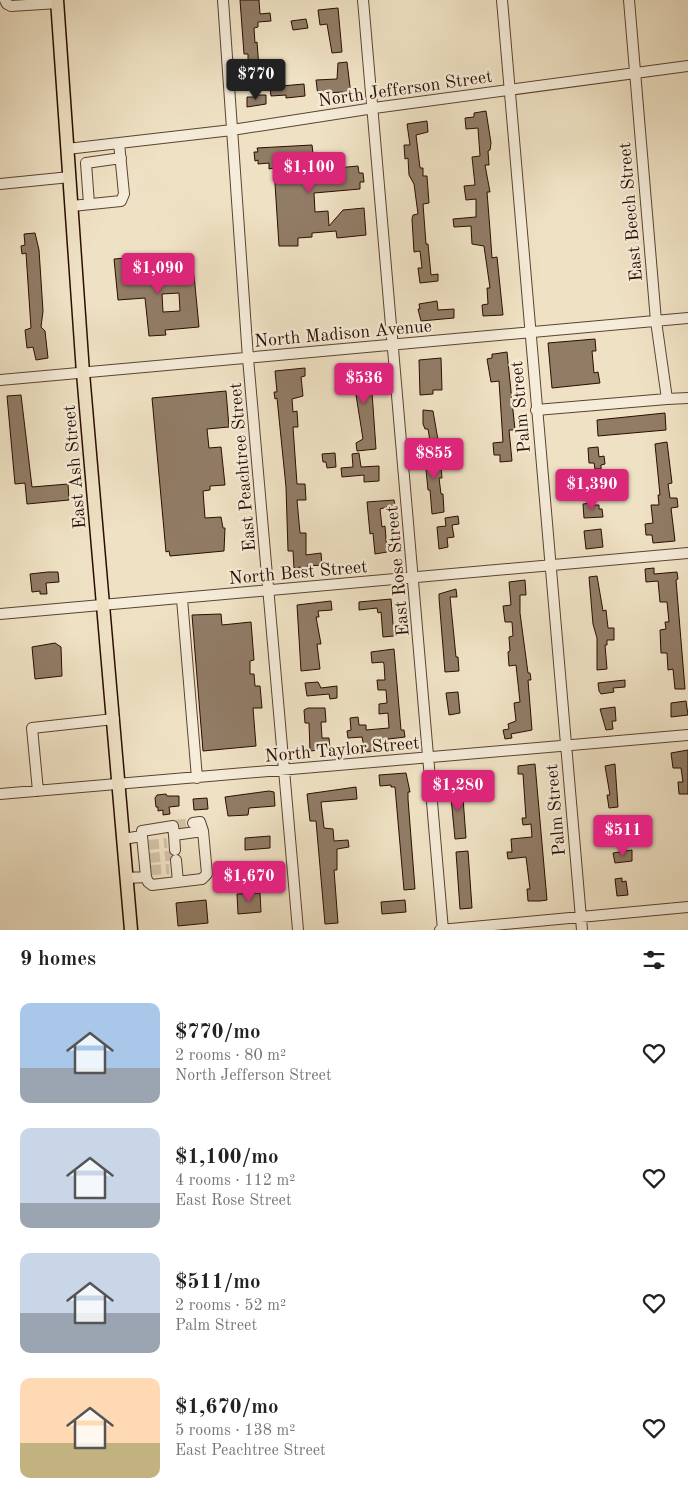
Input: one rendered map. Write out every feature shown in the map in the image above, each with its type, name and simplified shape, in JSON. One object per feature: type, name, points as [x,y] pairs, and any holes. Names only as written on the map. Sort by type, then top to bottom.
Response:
[{"type":"main road","name":"East Ash Street","points":[[58,1],[83,373],[131,930]]},
{"type":"street","points":[[4,0],[11,6],[58,1]]},
{"type":"street","name":"East Peachtree Street","points":[[223,0],[248,358],[270,590],[298,930]]},
{"type":"street","name":"East Rose Street","points":[[363,0],[414,578],[442,930]]},
{"type":"street","name":"Palm Street","points":[[502,0],[529,332],[582,930]]},
{"type":"street","name":"East Beech Street","points":[[629,0],[656,321],[667,399]]},
{"type":"street","name":"North Jefferson Street","points":[[67,149],[232,130],[374,108],[688,66]]},
{"type":"street","points":[[72,206],[122,202],[124,194],[120,143]]},
{"type":"street","points":[[92,146],[94,162]]},
{"type":"street","points":[[89,204],[86,163],[121,158]]},
{"type":"street","points":[[0,184],[87,171]]},
{"type":"street","name":"North Madison Avenue","points":[[0,380],[688,318]]},
{"type":"street","points":[[536,410],[688,398]]},
{"type":"street","name":"North Best Street","points":[[0,614],[688,553]]},
{"type":"street","points":[[182,599],[197,778]]},
{"type":"street","points":[[38,791],[32,728],[114,719]]},
{"type":"street","name":"North Taylor Street","points":[[0,794],[284,771],[565,744],[688,735]]},
{"type":"street","points":[[178,882],[173,846],[146,829],[142,831],[147,858],[148,882],[152,884],[178,882],[202,879],[207,874],[203,831],[200,822],[192,823]]},
{"type":"street","points":[[173,846],[203,831]]},
{"type":"street","points":[[123,839],[145,842]]},
{"type":"street","points":[[126,878],[147,873]]},
{"type":"street","points":[[442,930],[688,906]]},
{"type":"building","points":[[240,0],[259,0],[260,14],[270,13],[271,21],[258,22],[258,27],[254,28],[260,81],[249,82],[248,54],[244,54]]},
{"type":"building","points":[[338,8],[342,52],[332,53],[327,24],[320,25],[318,10]]},
{"type":"building","points":[[306,19],[308,28],[293,30],[291,21]]},
{"type":"building","points":[[347,62],[351,95],[343,95],[343,92],[326,93],[326,96],[318,96],[316,80],[337,79],[338,63]]},
{"type":"building","points":[[304,84],[305,96],[286,98],[286,95],[271,96],[270,87]]},
{"type":"building","points":[[256,95],[266,95],[266,104],[247,107],[247,97],[256,97]]},
{"type":"building","points":[[486,111],[491,143],[490,150],[488,151],[489,165],[485,165],[490,192],[487,192],[492,258],[497,257],[503,315],[483,316],[482,305],[488,304],[487,288],[490,288],[484,246],[472,244],[471,226],[454,227],[453,219],[476,217],[476,199],[466,200],[464,186],[475,185],[472,157],[480,156],[478,128],[466,129],[465,118],[474,117],[474,113]]},
{"type":"building","points":[[427,121],[428,132],[416,135],[420,168],[423,168],[423,176],[427,176],[429,203],[423,204],[426,244],[428,244],[431,275],[438,274],[438,281],[420,283],[418,268],[422,268],[420,251],[414,252],[412,219],[413,215],[418,214],[414,184],[409,175],[408,158],[405,159],[404,145],[410,145],[407,124]]},
{"type":"building","points":[[312,145],[315,170],[358,166],[359,173],[363,173],[364,182],[360,182],[360,189],[314,193],[315,212],[328,211],[329,226],[343,210],[364,208],[366,235],[337,238],[336,231],[312,233],[312,237],[298,238],[298,246],[279,246],[274,168],[269,169],[269,163],[258,164],[258,160],[255,161],[254,152],[258,152],[257,148]]},
{"type":"building","points":[[35,233],[39,250],[43,311],[41,327],[45,331],[48,358],[36,360],[33,347],[27,348],[25,330],[31,328],[26,253],[22,254],[21,246],[25,245],[24,234]]},
{"type":"building","points":[[151,256],[158,262],[155,266],[156,279],[194,275],[199,327],[165,330],[166,335],[149,336],[145,298],[118,300],[114,259]],"holes":[[[179,293],[180,311],[163,312],[162,294]]]},
{"type":"building","points":[[437,301],[438,310],[454,309],[454,318],[421,321],[418,309],[420,309],[419,304]]},
{"type":"building","points":[[595,339],[596,351],[592,351],[594,373],[598,372],[600,383],[552,388],[548,343]]},
{"type":"building","points":[[507,352],[515,430],[509,430],[512,461],[500,462],[500,455],[494,455],[493,443],[503,442],[499,381],[491,382],[487,359],[492,358],[492,354]]},
{"type":"building","points":[[441,358],[442,390],[433,390],[433,394],[420,395],[419,360]]},
{"type":"building","points":[[370,364],[376,449],[357,451],[356,443],[363,439],[355,391],[359,390],[358,376],[344,378],[343,367]]},
{"type":"building","points":[[305,368],[305,376],[301,377],[303,396],[292,399],[293,412],[297,411],[298,427],[293,427],[297,484],[305,484],[306,500],[297,500],[300,533],[306,533],[306,555],[321,553],[322,565],[307,566],[307,569],[300,570],[300,567],[294,568],[293,551],[288,551],[286,487],[277,398],[275,399],[274,392],[277,392],[275,371]]},
{"type":"building","points":[[226,391],[229,427],[207,429],[209,448],[221,447],[225,485],[210,486],[210,490],[203,491],[205,518],[221,517],[223,528],[225,528],[224,551],[170,556],[169,551],[166,552],[152,398]]},
{"type":"building","points":[[21,395],[32,487],[68,484],[69,500],[27,504],[25,483],[15,484],[7,396]]},
{"type":"building","points":[[423,410],[433,411],[438,440],[430,441],[428,429],[425,429],[423,424]]},
{"type":"building","points":[[665,413],[666,430],[598,436],[597,420]]},
{"type":"building","points":[[667,442],[672,483],[668,484],[670,498],[677,498],[678,507],[671,508],[675,541],[653,543],[652,535],[646,535],[645,524],[653,523],[651,505],[659,505],[658,495],[660,495],[655,444]]},
{"type":"building","points":[[598,447],[599,457],[604,456],[605,464],[601,465],[601,469],[595,469],[594,463],[589,463],[588,448]]},
{"type":"building","points":[[435,448],[436,456],[440,456],[442,478],[439,478],[441,494],[443,494],[444,512],[432,514],[424,449]]},
{"type":"building","points":[[335,453],[336,467],[327,468],[326,462],[323,462],[322,454]]},
{"type":"building","points":[[359,453],[361,467],[379,466],[379,481],[364,482],[364,475],[342,477],[341,468],[353,467],[352,454]]},
{"type":"building","points":[[601,475],[602,488],[583,489],[582,477]]},
{"type":"building","points":[[394,500],[395,505],[380,509],[382,527],[385,526],[387,552],[375,554],[373,533],[370,534],[367,502]]},
{"type":"building","points":[[592,503],[592,505],[599,505],[599,509],[602,509],[603,517],[584,518],[583,504]]},
{"type":"building","points":[[458,516],[459,524],[452,525],[454,537],[447,538],[448,547],[439,549],[437,527],[446,526],[445,518]]},
{"type":"building","points":[[601,529],[603,547],[586,549],[584,531]]},
{"type":"building","points":[[654,568],[654,574],[677,572],[678,579],[676,580],[685,689],[675,689],[673,669],[668,670],[667,653],[661,653],[660,630],[666,629],[665,622],[669,622],[667,602],[660,602],[658,581],[646,582],[645,569]]},
{"type":"building","points":[[58,572],[59,582],[46,583],[47,594],[40,594],[40,591],[32,592],[30,574]]},
{"type":"building","points":[[597,576],[603,611],[606,610],[608,628],[614,628],[614,640],[607,640],[607,645],[605,645],[607,669],[597,670],[597,638],[593,624],[589,577]]},
{"type":"building","points":[[525,580],[526,595],[520,595],[520,613],[528,673],[530,673],[531,680],[528,680],[532,730],[511,734],[512,738],[505,739],[503,730],[509,729],[508,724],[516,721],[514,703],[520,702],[516,665],[509,666],[509,637],[513,636],[512,622],[505,622],[503,606],[511,605],[509,582]]},
{"type":"building","points":[[456,589],[457,597],[450,597],[459,671],[445,672],[439,594]]},
{"type":"building","points":[[391,599],[394,636],[383,637],[381,612],[378,613],[377,608],[359,610],[359,602]]},
{"type":"building","points":[[331,601],[332,610],[318,611],[319,617],[316,617],[321,644],[317,644],[320,669],[301,671],[297,605]]},
{"type":"building","points":[[221,614],[222,625],[251,622],[254,660],[250,661],[250,674],[254,674],[255,686],[260,686],[262,708],[253,708],[256,746],[203,751],[192,615]]},
{"type":"building","points":[[55,643],[61,647],[62,676],[35,679],[32,647]]},
{"type":"building","points":[[394,649],[401,730],[404,730],[405,737],[372,741],[373,751],[365,752],[362,737],[348,738],[347,731],[351,730],[350,718],[358,717],[359,725],[366,725],[366,730],[389,728],[388,713],[379,714],[379,704],[387,703],[386,690],[378,690],[377,680],[385,680],[384,664],[383,662],[372,663],[371,652]]},
{"type":"building","points":[[625,680],[625,687],[613,688],[614,692],[601,694],[599,691],[598,683]]},
{"type":"building","points":[[318,682],[321,688],[337,686],[337,698],[330,699],[329,694],[307,696],[305,683]]},
{"type":"building","points":[[458,692],[460,713],[449,715],[446,693]]},
{"type":"building","points":[[686,701],[688,715],[671,717],[671,703]]},
{"type":"building","points":[[615,707],[616,721],[612,721],[613,729],[606,730],[600,709]]},
{"type":"building","points":[[308,708],[325,708],[326,722],[321,722],[322,738],[329,738],[330,749],[310,751],[309,723],[305,723],[304,710]]},
{"type":"building","points":[[688,750],[688,794],[679,794],[678,782],[683,782],[681,768],[673,768],[671,753]]},
{"type":"building","points":[[535,764],[547,900],[528,901],[527,889],[530,889],[526,857],[508,859],[507,852],[512,852],[511,839],[532,837],[531,824],[523,825],[522,818],[526,818],[523,774],[518,774],[518,766]]},
{"type":"building","points":[[615,764],[618,807],[609,808],[607,795],[610,795],[605,766]]},
{"type":"building","points":[[406,773],[410,792],[408,792],[408,799],[415,889],[404,890],[395,787],[391,787],[391,785],[380,786],[379,775]]},
{"type":"building","points":[[462,785],[466,838],[455,839],[450,787]]},
{"type":"building","points":[[356,787],[357,799],[321,802],[324,828],[333,829],[334,841],[348,840],[349,847],[337,849],[337,870],[334,870],[338,923],[325,924],[316,821],[310,821],[307,794]]},
{"type":"building","points":[[269,791],[274,792],[275,806],[249,808],[248,815],[228,816],[225,797]]},
{"type":"building","points":[[166,794],[167,796],[179,796],[179,806],[169,807],[170,814],[163,815],[163,810],[158,811],[158,807],[156,807],[155,798],[157,795]]},
{"type":"building","points":[[207,798],[208,809],[194,810],[193,799]]},
{"type":"building","points":[[620,821],[622,836],[611,837],[609,822]]},
{"type":"building","points":[[270,836],[270,848],[245,850],[245,838]]},
{"type":"building","points":[[632,850],[632,861],[615,863],[613,853]]},
{"type":"building","points":[[468,851],[472,908],[460,909],[456,852]]},
{"type":"building","points":[[622,878],[622,882],[626,881],[628,895],[617,896],[615,879]]},
{"type":"building","points":[[260,893],[261,912],[238,914],[237,894]]},
{"type":"building","points":[[206,900],[208,923],[178,926],[176,903]]},
{"type":"building","points":[[405,900],[406,912],[382,914],[381,902]]},
{"type":"tunnel","points":[[176,825],[193,823]]},
{"type":"tunnel","points":[[149,845],[167,843]]},
{"type":"tunnel","points":[[150,858],[176,855]]},
{"type":"tunnel","points":[[151,870],[169,869]]}]
